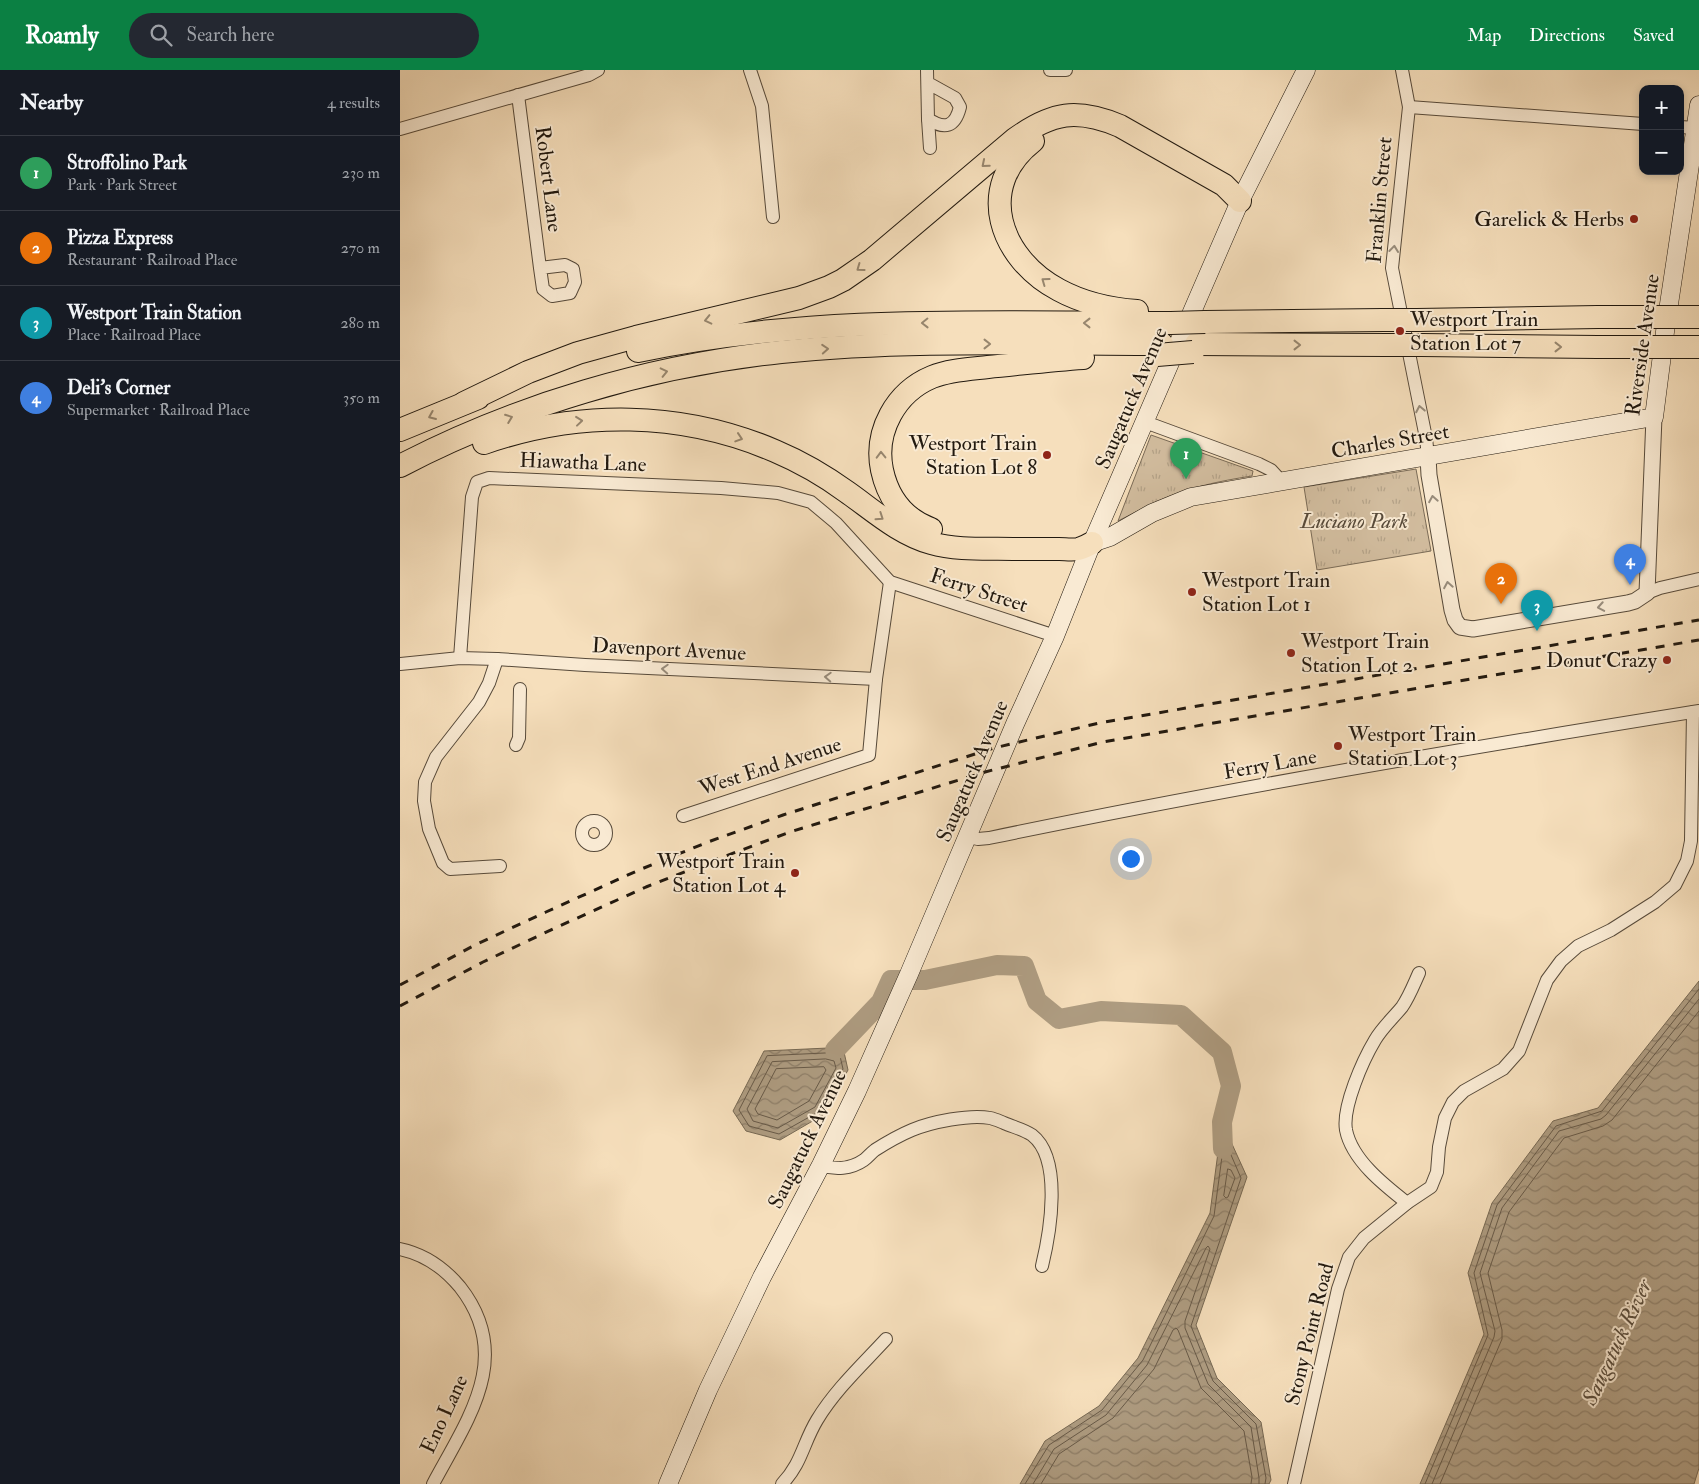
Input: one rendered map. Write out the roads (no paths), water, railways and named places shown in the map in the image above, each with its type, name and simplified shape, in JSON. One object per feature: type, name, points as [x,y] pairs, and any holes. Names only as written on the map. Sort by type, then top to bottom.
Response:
[{"type":"highway","points":[[400,430],[464,403],[528,372],[578,353],[636,337],[799,298],[829,287],[843,280],[872,260],[1015,139],[1040,123],[1052,118],[1078,115],[1105,120],[1120,126],[1224,185],[1240,201]]},
{"type":"highway","points":[[1173,318],[1094,304],[1058,290],[1035,274],[1012,247],[1001,221],[1000,196],[1004,177],[1009,166],[1024,147],[1044,134],[1067,127],[1089,127],[1115,136],[1224,197],[1240,201]]},
{"type":"highway","points":[[464,403],[539,377],[616,356],[674,344],[811,327],[1173,318],[1262,322],[1699,317]]},
{"type":"highway","points":[[400,466],[486,427],[587,391],[664,372],[741,358],[819,349],[888,345],[1160,349],[1269,344],[1699,347]]},
{"type":"highway","points":[[1092,543],[1082,538],[961,536],[943,533],[916,522],[896,504],[890,495],[883,476],[880,455],[885,426],[894,408],[907,393],[923,382],[940,374],[1160,349]]},
{"type":"highway","points":[[400,478],[466,450],[531,429],[584,420],[649,420],[710,430],[774,451],[827,479],[893,525],[930,543],[953,547],[1078,549],[1092,543]]},
{"type":"main road","name":"Saugatuck Avenue","points":[[668,1484],[708,1390],[762,1277],[857,1091],[906,982],[1015,724],[1055,636],[1092,543],[1240,201],[1306,70]]},
{"type":"main road","name":"Riverside Avenue","points":[[1654,417],[1688,128],[1699,105]]},
{"type":"main road","name":"Charles Street","points":[[1092,543],[1110,537],[1152,513],[1191,497],[1654,417]]},
{"type":"street","points":[[400,129],[589,75],[598,70]]},
{"type":"street","points":[[750,70],[762,106],[773,217]]},
{"type":"street","points":[[1050,70],[1066,70]]},
{"type":"street","name":"Franklin Street","points":[[1402,70],[1409,107],[1392,268],[1422,419],[1455,620],[1460,627],[1473,629],[1628,603],[1647,593]]},
{"type":"street","points":[[928,76],[930,148]]},
{"type":"street","points":[[928,76],[955,98],[960,107],[957,119],[947,126],[938,126],[928,120]]},
{"type":"street","name":"Robert Lane","points":[[518,95],[540,268]]},
{"type":"street","points":[[1409,107],[1639,124]]},
{"type":"street","name":"Riverside Avenue","points":[[1647,593],[1654,417]]},
{"type":"street","points":[[1145,422],[1259,464],[1271,470],[1282,482]]},
{"type":"street","name":"Hiawatha Lane","points":[[460,658],[472,496],[477,482],[489,478],[721,488],[778,493],[811,502],[836,523],[890,582]]},
{"type":"street","points":[[1647,593],[1699,579]]},
{"type":"street","points":[[876,679],[890,582]]},
{"type":"street","name":"Ferry Street","points":[[890,582],[1055,636]]},
{"type":"street","points":[[400,664],[460,658]]},
{"type":"street","name":"Davenport Avenue","points":[[460,658],[876,679]]},
{"type":"street","points":[[498,659],[479,702],[436,757],[425,782],[424,802],[429,829],[443,864],[450,869],[500,866]]},
{"type":"street","name":"West End Avenue","points":[[683,816],[869,755],[876,679]]},
{"type":"street","points":[[516,745],[519,738],[520,689]]},
{"type":"street","name":"Ferry Lane","points":[[968,837],[978,839],[989,838],[1258,786],[1482,746],[1696,712]]},
{"type":"street","name":"Stony Point Road","points":[[1294,1484],[1338,1289],[1349,1258],[1364,1238],[1407,1203],[1431,1187],[1437,1172],[1439,1147],[1445,1118],[1453,1102],[1464,1091],[1504,1068],[1519,1051],[1547,980],[1561,961],[1578,946],[1611,930],[1655,902],[1675,885],[1687,861],[1691,841],[1696,712]]},
{"type":"street","points":[[1407,1203],[1381,1183],[1355,1152],[1346,1130],[1347,1110],[1358,1072],[1376,1039],[1403,1005],[1419,973]]},
{"type":"street","points":[[820,1165],[830,1168],[852,1166],[912,1130],[967,1117],[989,1118],[1015,1126],[1032,1135],[1038,1141],[1050,1171],[1052,1208],[1042,1266]]},
{"type":"street","name":"Eno Lane","points":[[400,1249],[412,1252],[430,1261],[454,1280],[473,1307],[485,1344],[484,1372],[479,1395],[433,1484]]},
{"type":"street","points":[[782,1484],[792,1473],[822,1412],[848,1380],[886,1339]]},
{"type":"water","name":"Saugatuck River","points":[[1699,981],[1699,1468],[1694,1484],[1420,1484],[1484,1334],[1468,1273],[1492,1203],[1553,1121],[1598,1108]]},
{"type":"water","points":[[828,1048],[844,1052],[848,1070],[823,1115],[780,1140],[746,1131],[733,1111],[764,1051]]},
{"type":"water","points":[[1222,1122],[1247,1177],[1196,1325],[1217,1378],[1261,1422],[1271,1480],[1269,1484],[1020,1484],[1045,1441],[1099,1406],[1138,1358],[1210,1213]]},
{"type":"waterway","points":[[835,1050],[881,1002],[891,980],[925,980],[997,965],[1024,966],[1037,1001],[1059,1019],[1101,1011],[1181,1015],[1222,1052],[1231,1086],[1222,1122],[1223,1149]]},
{"type":"railway","points":[[400,985],[475,945],[546,912],[639,870],[708,842],[783,815],[994,748],[1099,723],[1699,620]]},
{"type":"railway","points":[[400,1006],[483,962],[646,887],[790,832],[985,772],[1103,742],[1699,640]]},
{"type":"place","name":"Garelick & Herbs","points":[[1634,219]]},
{"type":"place","name":"Westport Train Station Lot 7","points":[[1400,331]]},
{"type":"place","name":"Westport Train Station Lot 8","points":[[1047,455]]},
{"type":"place","name":"Stroffolino Park","points":[[1186,479]]},
{"type":"place","name":"Deli's Corner","points":[[1630,585]]},
{"type":"place","name":"Westport Train Station Lot 1","points":[[1192,592]]},
{"type":"place","name":"Pizza Express","points":[[1501,604]]},
{"type":"place","name":"Westport Train Station","points":[[1537,631]]},
{"type":"place","name":"Westport Train Station Lot 2","points":[[1291,653]]},
{"type":"place","name":"Donut Crazy","points":[[1667,660]]},
{"type":"place","name":"Westport Train Station Lot 3","points":[[1338,746]]},
{"type":"place","name":"Westport Train Station Lot 4","points":[[795,873]]},
{"type":"park label","name":"Luciano Park","points":[[1354,521]]}]
